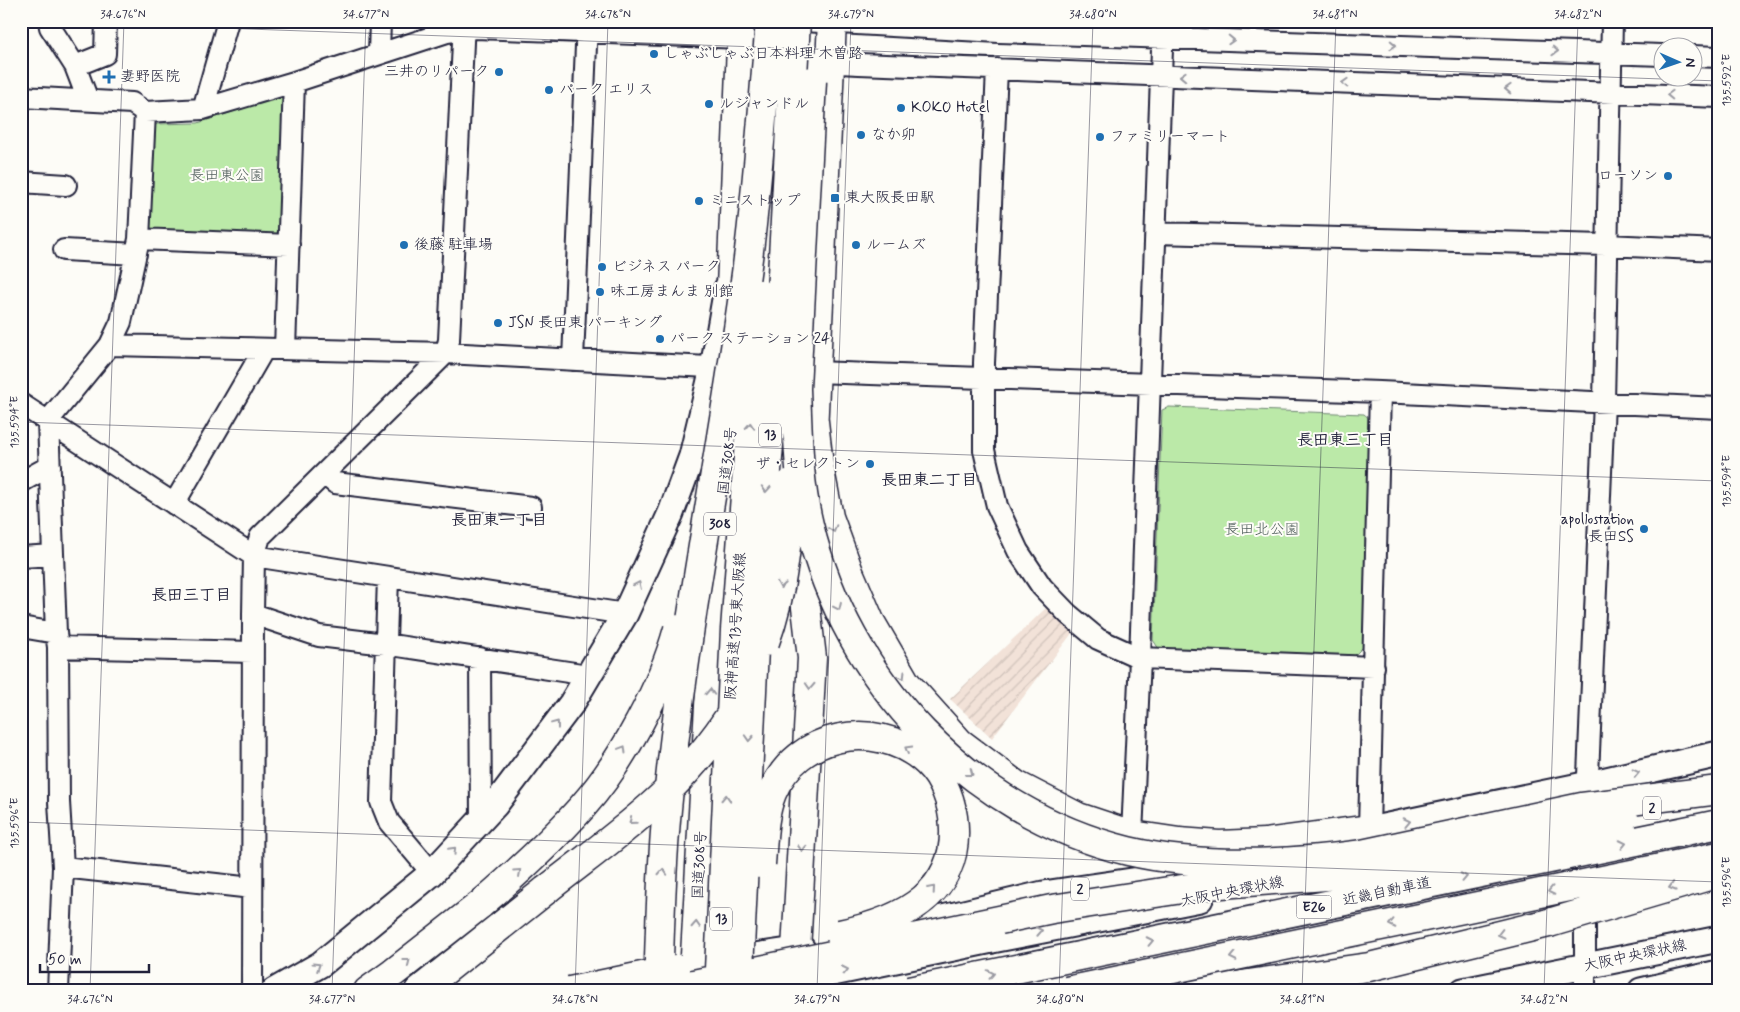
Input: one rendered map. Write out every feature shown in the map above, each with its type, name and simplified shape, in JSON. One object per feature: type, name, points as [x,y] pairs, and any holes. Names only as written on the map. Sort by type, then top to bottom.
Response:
[{"type":"highway","points":[[770,21],[756,198],[745,282],[687,650],[666,811],[659,991],[1052,908],[1208,885],[1366,873],[1719,796]]},
{"type":"highway","name":"阪神高速13号東大阪線","points":[[718,991],[735,630],[762,274],[777,21]]},
{"type":"highway","name":"阪神高速13号東大阪線","points":[[738,991],[755,627],[782,276],[796,21]]},
{"type":"highway","points":[[804,21],[789,370],[789,424],[792,479],[812,658]]},
{"type":"highway","points":[[826,22],[830,63],[806,380],[801,481],[809,524],[820,564],[833,596],[856,642],[876,675],[898,705],[950,758],[1016,805],[1053,824],[1128,850],[1203,861],[1287,861],[1362,854],[1582,807],[1719,790]]},
{"type":"highway","points":[[419,991],[662,796],[693,765],[719,732],[741,699],[765,643],[780,590],[806,380],[810,135],[826,22]]},
{"type":"highway","name":"308","points":[[719,528],[720,368],[750,32]]},
{"type":"highway","name":"国道308号","points":[[693,978],[719,528],[739,368],[750,32]]},
{"type":"highway","points":[[806,380],[813,412],[819,465],[829,517],[848,572],[870,621],[906,682],[960,743],[1016,785],[1078,817],[1132,835],[1219,845],[1265,844],[1369,829]]},
{"type":"highway","points":[[794,991],[812,658],[813,412]]},
{"type":"highway","points":[[368,991],[443,934],[518,872],[584,804],[613,766],[638,724],[659,681],[675,639],[698,552],[711,482],[722,437]]},
{"type":"highway","points":[[570,991],[695,964],[734,956],[743,954],[753,952],[763,950],[840,934],[875,926],[896,918],[913,907],[930,893],[942,878],[950,862],[954,829],[952,809],[936,772],[908,748],[876,736],[857,735],[839,737],[822,742],[809,750],[795,760],[782,775],[766,811],[763,831],[761,862],[759,932],[758,942],[758,951],[757,961],[756,991]]},
{"type":"highway","name":"近畿自動車道","points":[[909,991],[1719,824]]},
{"type":"highway","name":"E26","points":[[1067,991],[1719,856]]},
{"type":"highway","points":[[1282,991],[1549,923],[1719,873]]},
{"type":"highway","points":[[440,991],[546,890]]},
{"type":"highway","points":[[1198,991],[1369,968]]},
{"type":"main road","points":[[274,991],[321,964],[432,873],[495,805],[572,703],[625,614],[671,512],[692,456],[720,368]]},
{"type":"main road","name":"2","points":[[570,991],[693,978],[796,950],[822,946],[1043,894],[1232,866],[1369,829],[1589,784],[1719,754]]},
{"type":"main road","name":"大阪中央環状線","points":[[746,991],[1585,821],[1719,796]]},
{"type":"main road","name":"大阪中央環状線","points":[[1463,991],[1719,939]]},
{"type":"main road","points":[[1641,991],[1719,973]]},
{"type":"street","points":[[49,21],[50,27],[75,66],[88,100]]},
{"type":"street","points":[[75,66],[105,54],[106,21]]},
{"type":"street","points":[[203,109],[228,21]]},
{"type":"street","points":[[379,54],[380,21]]},
{"type":"street","points":[[804,21],[999,27],[1163,29],[1652,55]]},
{"type":"street","points":[[1585,991],[1585,821],[1589,784],[1604,402],[1612,21]]},
{"type":"street","points":[[252,991],[252,652],[254,556],[260,537],[446,353],[449,340],[463,25]]},
{"type":"street","points":[[21,97],[132,103],[145,112],[203,109],[294,82],[463,25],[475,28],[587,27],[750,32],[802,61],[830,63],[1719,97]]},
{"type":"street","points":[[573,360],[587,27]]},
{"type":"street","points":[[1132,835],[1151,385],[1163,29]]},
{"type":"street","points":[[1702,56],[1719,57]]},
{"type":"street","points":[[998,69],[984,378],[984,450],[997,506],[1018,551],[1042,587],[1068,614],[1098,639],[1140,658],[1374,667]]},
{"type":"street","points":[[285,350],[294,82]]},
{"type":"street","points":[[58,991],[63,867],[59,802],[57,640],[48,421],[110,345],[121,322],[137,246],[145,112]]},
{"type":"street","points":[[21,182],[66,185]]},
{"type":"street","points":[[1156,234],[1606,245],[1719,250]]},
{"type":"street","points":[[64,250],[137,246],[288,245]]},
{"type":"street","points":[[110,345],[446,353],[720,368]]},
{"type":"street","points":[[174,504],[264,349]]},
{"type":"street","points":[[806,380],[984,378],[1380,392],[1719,408]]},
{"type":"street","points":[[1369,829],[1380,392]]},
{"type":"street","points":[[21,404],[254,556],[625,614]]},
{"type":"street","points":[[21,482],[50,466]]},
{"type":"street","points":[[324,474],[335,483],[531,507]]},
{"type":"street","points":[[21,557],[53,555]]},
{"type":"street","points":[[388,577],[381,802],[389,822],[432,873]]},
{"type":"street","points":[[253,614],[319,636],[385,644],[588,675]]},
{"type":"street","points":[[21,627],[57,640],[252,652]]},
{"type":"street","points":[[480,658],[481,820]]},
{"type":"street","points":[[63,867],[252,888]]},
{"type":"shaded area","points":[[1046,608],[1073,632],[992,738],[950,699]]},
{"type":"green space","name":"長田東公園","points":[[282,96],[288,103],[285,230],[277,237],[152,232],[146,227],[149,132],[157,124],[198,123]]},
{"type":"green space","name":"長田北公園","points":[[1169,407],[1364,414],[1371,420],[1364,646],[1354,656],[1159,649],[1153,640],[1162,410]]},
{"type":"place","name":"しゃぶしゃぶ日本料理 木曽路","points":[[654,54]]},
{"type":"place","name":"三井のリパーク","points":[[499,72]]},
{"type":"place","name":"妻野医院","points":[[109,77]]},
{"type":"place","name":"パーク エリス","points":[[549,90]]},
{"type":"place","name":"ルジャンドル","points":[[709,104]]},
{"type":"place","name":"KOKO Hotel","points":[[901,108]]},
{"type":"place","name":"なか卯","points":[[861,135]]},
{"type":"place","name":"ファミリーマート","points":[[1100,137]]},
{"type":"place","name":"ローソン","points":[[1668,176]]},
{"type":"place","name":"東大阪長田駅","points":[[835,198]]},
{"type":"place","name":"ミニストップ","points":[[699,201]]},
{"type":"place","name":"後藤 駐車場","points":[[404,245]]},
{"type":"place","name":"ルームズ","points":[[856,245]]},
{"type":"place","name":"ビジネス パーク","points":[[602,267]]},
{"type":"place","name":"味工房まんま 別館","points":[[600,292]]},
{"type":"place","name":"JSN 長田東 パーキング","points":[[498,323]]},
{"type":"place","name":"パーク ステーション 24","points":[[660,339]]},
{"type":"place","name":"ザ・セレクトン","points":[[870,464]]},
{"type":"place","name":"apollostation 長田SS","points":[[1644,529]]},
{"type":"district","name":"長田東三丁目","points":[[1345,440]]},
{"type":"district","name":"長田東二丁目","points":[[929,480]]},
{"type":"district","name":"長田東一丁目","points":[[499,520]]},
{"type":"district","name":"長田三丁目","points":[[191,595]]}]
